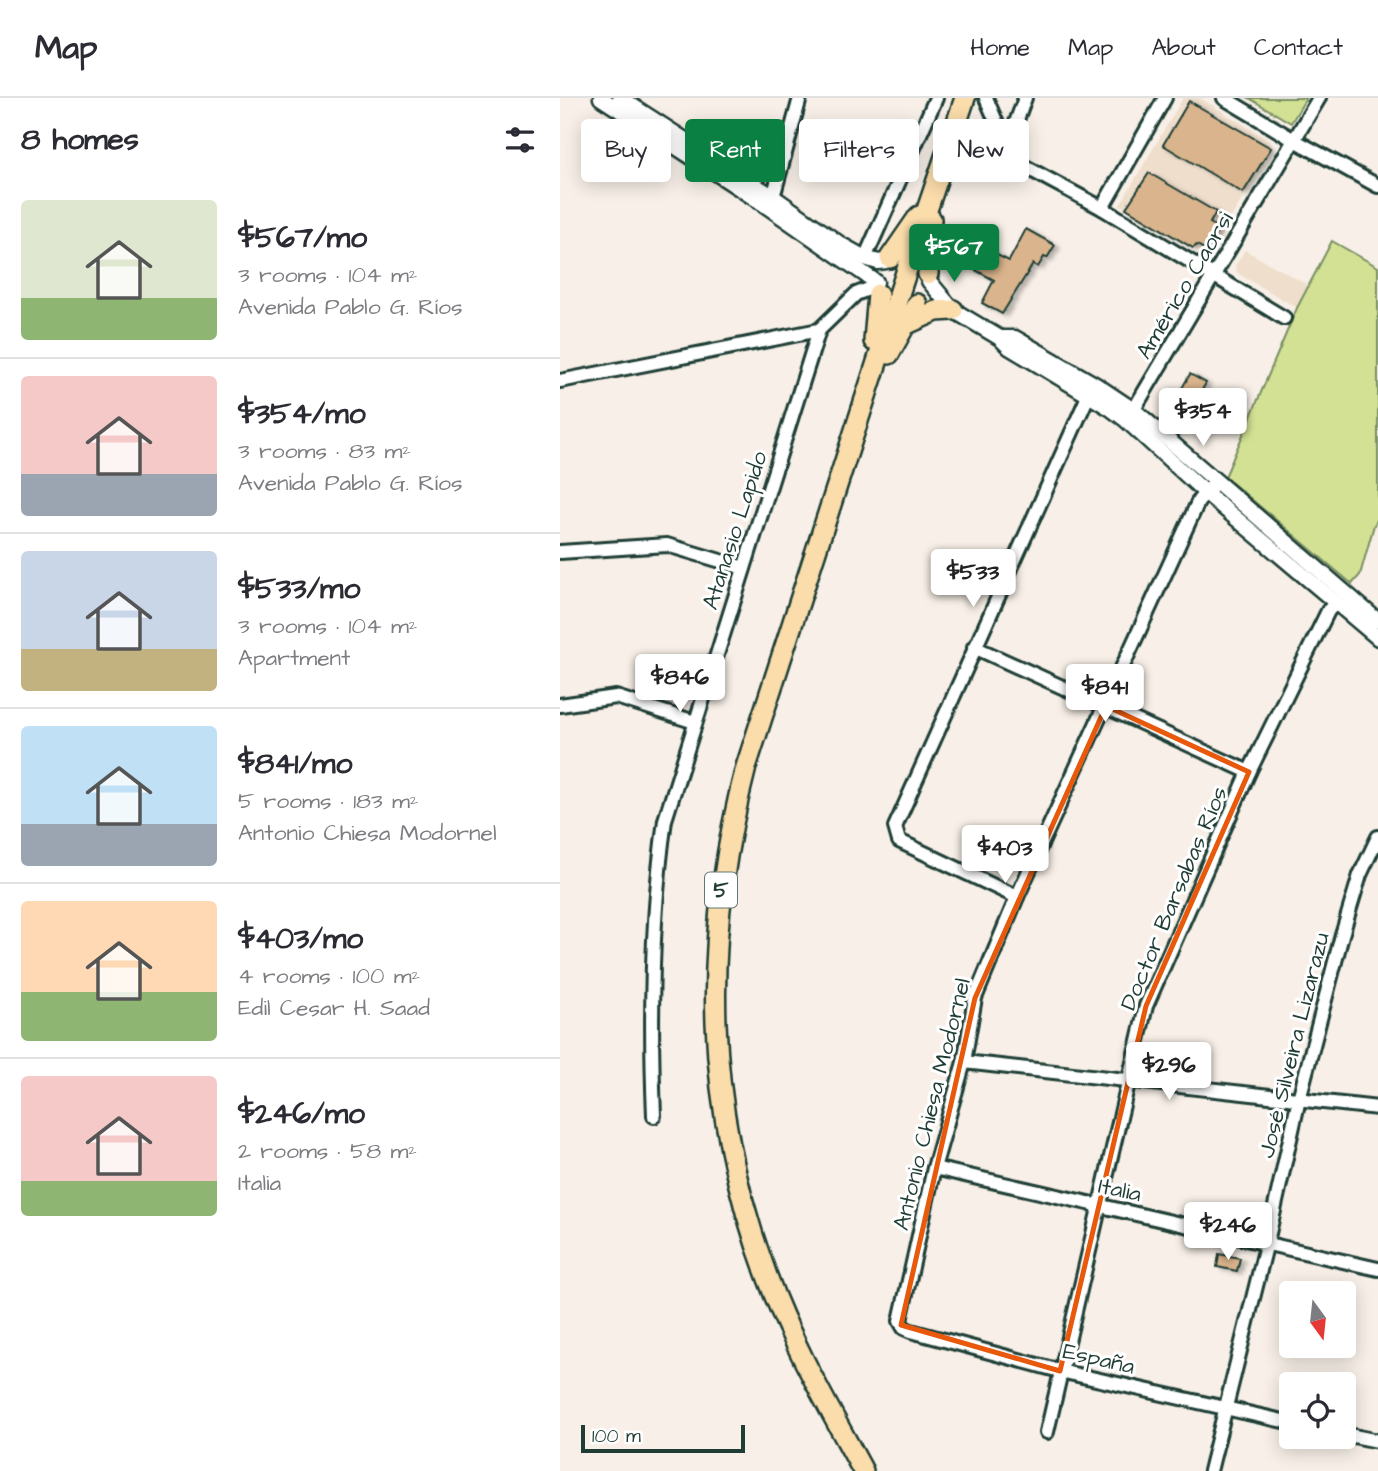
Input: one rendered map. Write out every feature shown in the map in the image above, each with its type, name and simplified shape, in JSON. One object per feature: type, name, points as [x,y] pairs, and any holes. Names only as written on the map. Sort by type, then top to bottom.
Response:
[{"type":"highway","name":"5","points":[[863,1471],[808,1368],[781,1310],[756,1247],[740,1189],[727,1126],[718,1061],[715,987],[718,915],[735,807],[765,703],[965,98]]},
{"type":"highway","points":[[888,260],[915,220],[931,202]]},
{"type":"highway","points":[[928,277],[931,202]]},
{"type":"highway","points":[[870,384],[870,360],[878,319],[877,287]]},
{"type":"highway","points":[[870,384],[884,366],[895,339],[907,324],[916,304]]},
{"type":"highway","points":[[907,324],[936,311],[953,310]]},
{"type":"street","points":[[601,98],[636,115],[838,249],[877,287],[888,304],[906,308],[916,304],[923,298],[928,277]]},
{"type":"street","points":[[620,98],[636,115]]},
{"type":"street","points":[[768,201],[800,98]]},
{"type":"street","points":[[865,258],[936,98]]},
{"type":"street","points":[[986,98],[995,119]]},
{"type":"street","points":[[1017,119],[1025,98]]},
{"type":"street","points":[[1102,208],[1165,98]]},
{"type":"street","points":[[1224,98],[1378,186]]},
{"type":"street","name":"Américo Caorsi","points":[[1131,416],[1319,98]]},
{"type":"street","points":[[1029,169],[1102,208],[1284,318]]},
{"type":"street","points":[[838,249],[878,262],[901,256],[911,257],[921,264],[953,310]]},
{"type":"street","points":[[877,287],[878,270],[888,260]]},
{"type":"street","points":[[560,381],[819,330],[856,294],[877,287]]},
{"type":"street","points":[[916,304],[953,310],[1089,394],[1131,416]]},
{"type":"street","name":"Atanasio Lapido","points":[[654,1116],[652,1037],[657,876],[665,820],[819,330]]},
{"type":"street","points":[[1000,338],[1015,338],[1096,384],[1335,603],[1378,638]]},
{"type":"street","points":[[1017,897],[899,841],[895,832],[974,647],[1089,394]]},
{"type":"street","points":[[1211,488],[1378,621]]},
{"type":"street","name":"Antonio Chiesa Modornel","points":[[901,1325],[900,1316],[934,1168],[964,1062],[975,998],[1017,897],[1199,500],[1211,488]]},
{"type":"street","points":[[560,552],[667,545],[744,568]]},
{"type":"street","name":"Doctor Barsabas Ríos","points":[[1047,1432],[1146,1006],[1249,772],[1328,611],[1335,603]]},
{"type":"street","points":[[974,647],[1249,772]]},
{"type":"street","points":[[560,705],[616,697],[695,722]]},
{"type":"street","name":"José Silveira Lizarazu","points":[[1210,1471],[1267,1242],[1299,1099],[1350,902],[1378,838]]},
{"type":"street","points":[[964,1062],[1378,1108]]},
{"type":"street","name":"Italia","points":[[934,1168],[1378,1269]]},
{"type":"street","name":"España","points":[[901,1325],[911,1331],[1060,1371],[1279,1420]]},
{"type":"street","points":[[1356,1436],[1378,1441]]},
{"type":"highlighted area","points":[[1106,706],[1249,772],[1146,1006],[1060,1371],[901,1325],[975,998]]},
{"type":"shaded area","points":[[1183,98],[1200,98],[1271,141],[1273,148],[1212,249],[1199,251],[1120,205]]},
{"type":"shaded area","points":[[1245,250],[1308,285],[1297,308],[1237,273],[1235,266]]},
{"type":"green space","points":[[1249,98],[1306,98],[1291,123]]},
{"type":"green space","points":[[1332,241],[1378,267],[1378,519],[1360,575],[1352,584],[1225,477],[1297,308]]},
{"type":"building","points":[[1189,101],[1271,148],[1243,193],[1163,145]]},
{"type":"building","points":[[1149,173],[1216,212],[1210,223],[1219,229],[1206,250],[1197,245],[1193,248],[1126,208]]},
{"type":"building","points":[[1026,229],[1055,245],[1038,267],[1033,264],[1002,314],[982,303],[994,280],[970,267],[981,247],[1009,261]]},
{"type":"building","points":[[1190,374],[1206,383],[1182,425],[1166,416]]},
{"type":"building","points":[[1219,1254],[1240,1258],[1237,1271],[1217,1267]]}]
